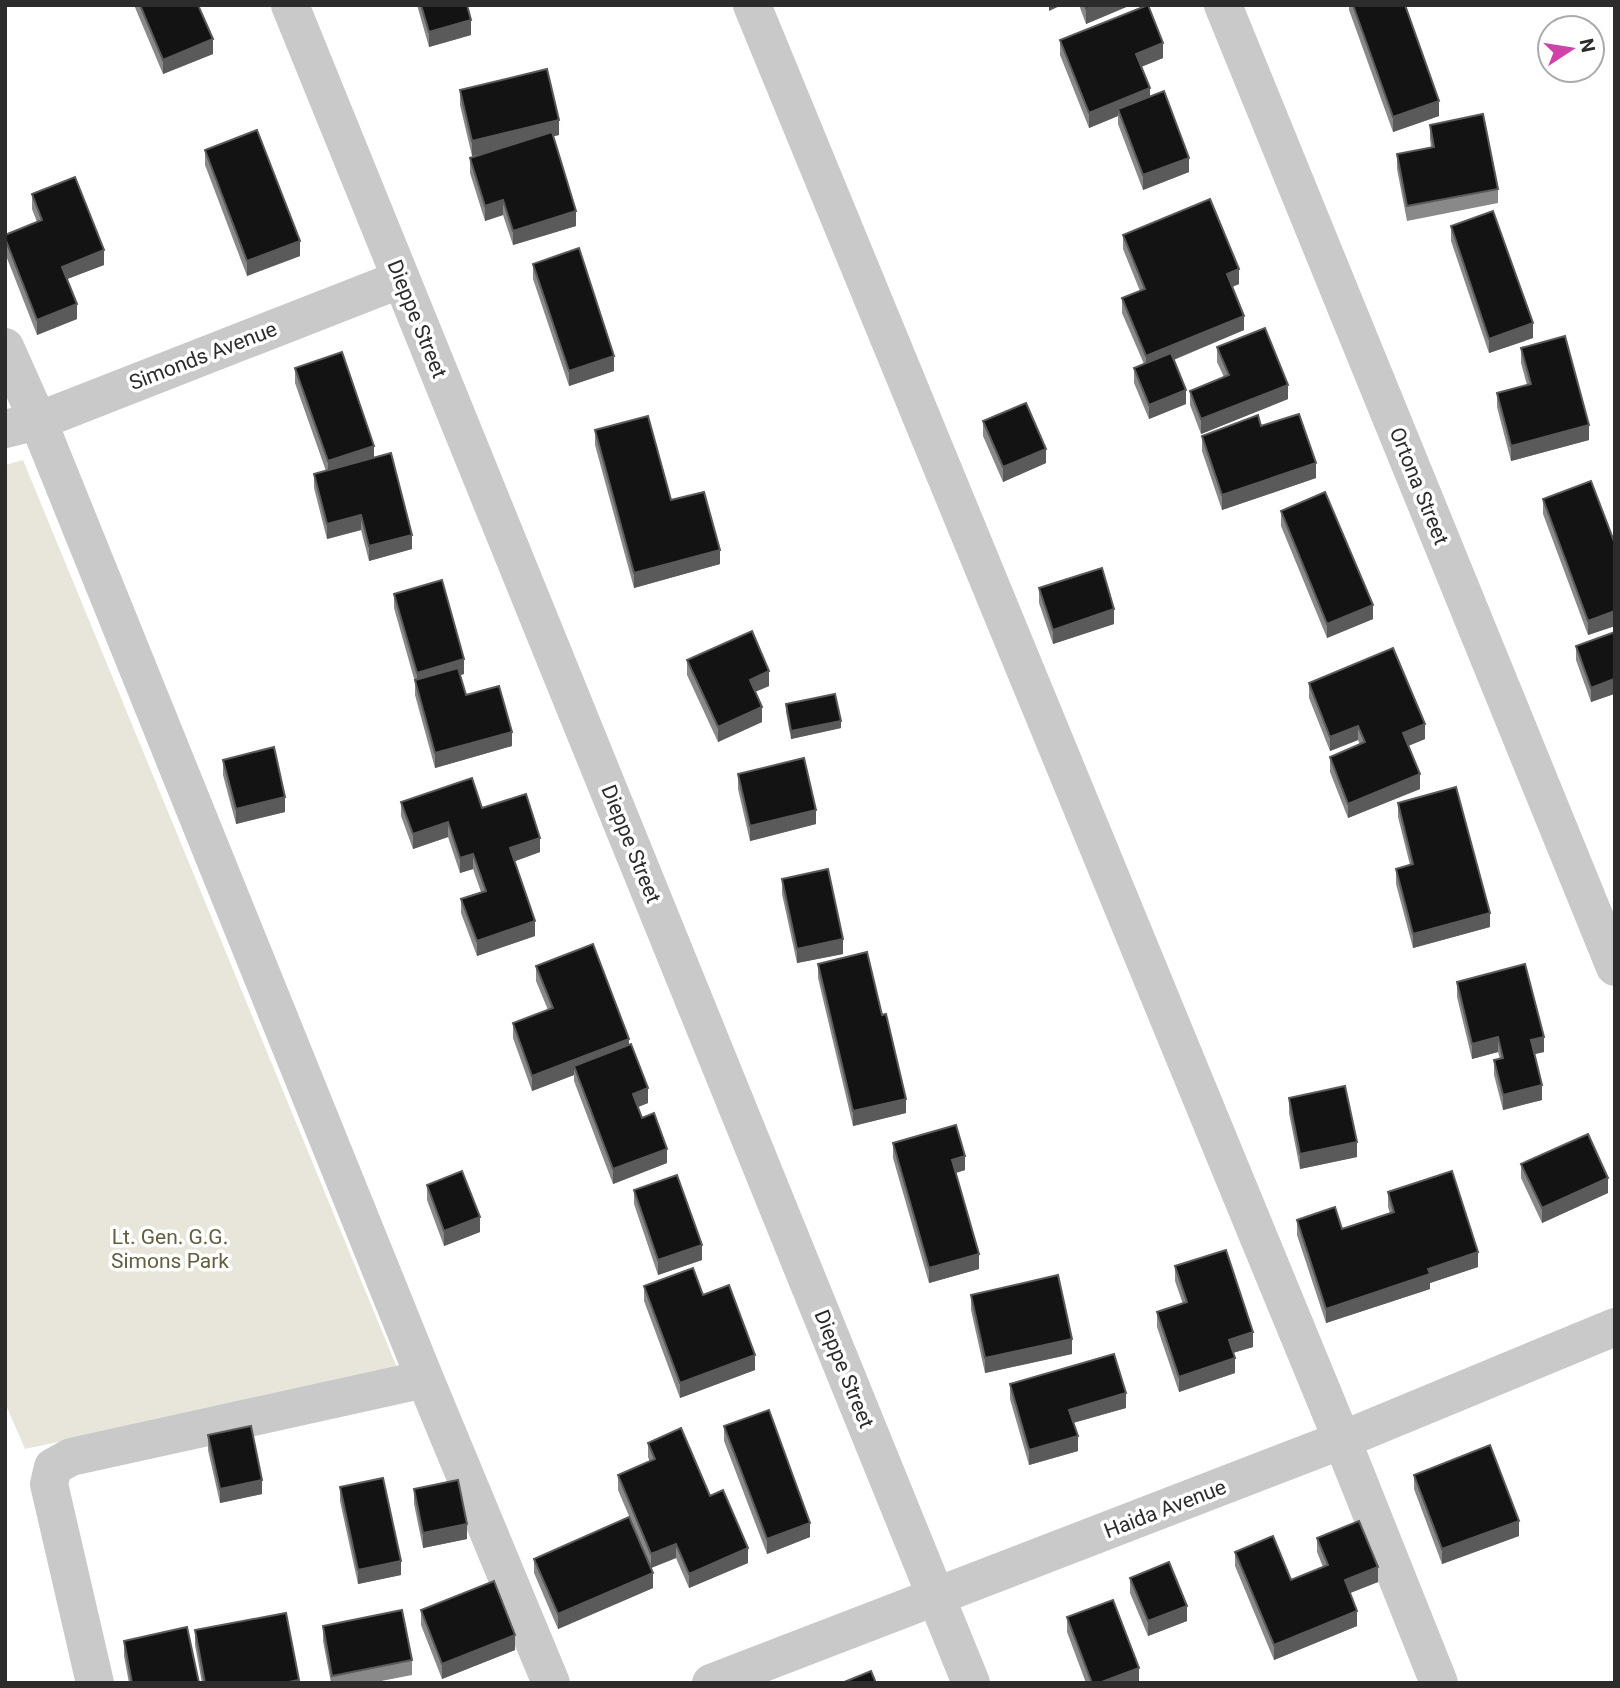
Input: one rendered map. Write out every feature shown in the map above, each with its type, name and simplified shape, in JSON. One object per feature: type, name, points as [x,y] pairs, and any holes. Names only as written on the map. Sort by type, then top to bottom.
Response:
[{"type":"street","name":"Dieppe Street","points":[[290,5],[971,1683]]},
{"type":"street","points":[[752,5],[1342,1440],[1439,1683]]},
{"type":"street","name":"Ortona Street","points":[[1223,5],[1615,967]]},
{"type":"street","name":"Simonds Avenue","points":[[22,425],[401,279]]},
{"type":"street","points":[[5,347],[22,425],[551,1683]]},
{"type":"street","name":"Haida Avenue","points":[[711,1683],[1342,1440],[1615,1327]]},
{"type":"street","points":[[95,1683],[49,1484],[52,1467],[71,1457],[425,1379]]},
{"type":"green space","name":"Lt. Gen. G.G. Simons Park","points":[[23,460],[398,1370],[25,1449],[5,1403],[5,465]]},
{"type":"building","points":[[140,5],[198,5],[213,39],[163,60]]},
{"type":"building","points":[[421,5],[467,5],[471,20],[429,32]]},
{"type":"building","points":[[1148,5],[1163,43],[1136,54],[1150,88],[1089,113],[1060,40]]},
{"type":"building","points":[[1353,5],[1405,5],[1439,101],[1393,117]]},
{"type":"building","points":[[547,69],[559,120],[472,141],[460,90]]},
{"type":"building","points":[[1164,91],[1189,158],[1143,175],[1118,109]]},
{"type":"building","points":[[1483,114],[1498,189],[1407,206],[1397,154],[1434,147],[1430,125]]},
{"type":"building","points":[[257,130],[300,241],[247,261],[205,150]]},
{"type":"building","points":[[552,132],[576,211],[513,231],[503,200],[485,206],[470,158]]},
{"type":"building","points":[[75,177],[104,250],[62,267],[77,304],[37,320],[5,235],[42,220],[32,194]]},
{"type":"building","points":[[1210,199],[1239,269],[1227,274],[1244,316],[1146,356],[1122,298],[1145,289],[1123,235]]},
{"type":"building","points":[[1493,211],[1533,323],[1489,339],[1451,226]]},
{"type":"building","points":[[579,248],[614,356],[569,371],[533,264]]},
{"type":"building","points":[[1265,328],[1288,385],[1201,419],[1190,391],[1229,375],[1217,347]]},
{"type":"building","points":[[1565,336],[1589,425],[1511,446],[1497,393],[1531,384],[1521,348]]},
{"type":"building","points":[[342,352],[374,446],[328,461],[295,368]]},
{"type":"building","points":[[1171,353],[1186,390],[1149,405],[1134,368]]},
{"type":"building","points":[[1026,403],[1046,449],[1003,467],[983,421]]},
{"type":"building","points":[[1299,414],[1316,463],[1222,495],[1202,436],[1258,415],[1261,426]]},
{"type":"building","points":[[648,416],[671,500],[704,492],[720,550],[634,573],[595,430]]},
{"type":"building","points":[[391,453],[412,535],[369,546],[361,515],[327,524],[314,474]]},
{"type":"building","points":[[1591,481],[1615,544],[1615,611],[1588,621],[1543,499]]},
{"type":"building","points":[[1325,492],[1373,605],[1327,624],[1281,511]]},
{"type":"building","points":[[1102,568],[1114,609],[1053,630],[1039,588]]},
{"type":"building","points":[[442,580],[464,659],[417,673],[394,594]]},
{"type":"building","points":[[752,631],[769,671],[750,680],[762,707],[718,727],[687,660]]},
{"type":"building","points":[[1615,632],[1615,681],[1614,679],[1591,688],[1576,646]]},
{"type":"building","points":[[1393,648],[1425,724],[1403,733],[1420,774],[1348,804],[1330,757],[1365,742],[1358,726],[1330,737],[1309,683]]},
{"type":"building","points":[[458,668],[466,695],[499,686],[512,732],[435,753],[415,680]]},
{"type":"building","points":[[835,694],[841,721],[791,731],[786,704]]},
{"type":"building","points":[[274,747],[285,797],[236,809],[223,760]]},
{"type":"building","points":[[804,758],[816,810],[750,826],[738,774]]},
{"type":"building","points":[[472,778],[482,808],[526,794],[540,838],[510,848],[535,921],[477,941],[461,899],[486,891],[473,854],[460,858],[448,822],[413,834],[401,802]]},
{"type":"building","points":[[1456,787],[1490,913],[1413,934],[1396,869],[1413,864],[1398,803]]},
{"type":"building","points":[[828,869],[843,939],[797,949],[782,879]]},
{"type":"building","points":[[593,944],[629,1039],[532,1076],[513,1023],[553,1008],[536,966]]},
{"type":"building","points":[[867,952],[882,1015],[886,1014],[906,1099],[853,1111],[818,964]]},
{"type":"building","points":[[1525,964],[1544,1037],[1531,1040],[1542,1085],[1503,1095],[1494,1060],[1503,1058],[1498,1037],[1472,1044],[1457,982]]},
{"type":"building","points":[[631,1044],[648,1088],[633,1094],[642,1118],[654,1113],[667,1149],[613,1169],[574,1066]]},
{"type":"building","points":[[1345,1086],[1357,1142],[1300,1154],[1289,1098]]},
{"type":"building","points":[[956,1125],[965,1156],[952,1160],[979,1254],[929,1268],[893,1143]]},
{"type":"building","points":[[1588,1134],[1608,1178],[1542,1208],[1521,1164]]},
{"type":"building","points":[[462,1171],[480,1217],[444,1231],[427,1185]]},
{"type":"building","points":[[1452,1171],[1478,1252],[1428,1269],[1430,1274],[1326,1309],[1297,1220],[1335,1207],[1342,1229],[1394,1212],[1388,1192]]},
{"type":"building","points":[[677,1175],[702,1245],[658,1260],[634,1190]]},
{"type":"building","points":[[1226,1250],[1253,1332],[1229,1340],[1235,1358],[1179,1377],[1157,1312],[1187,1302],[1175,1266]]},
{"type":"building","points":[[693,1268],[703,1295],[729,1285],[755,1355],[680,1383],[644,1286]]},
{"type":"building","points":[[1058,1275],[1072,1339],[985,1358],[971,1295]]},
{"type":"building","points":[[1114,1354],[1126,1393],[1069,1410],[1078,1436],[1029,1450],[1010,1384]]},
{"type":"building","points":[[769,1410],[810,1523],[767,1539],[724,1426]]},
{"type":"building","points":[[251,1426],[262,1480],[220,1489],[208,1435]]},
{"type":"building","points":[[681,1428],[710,1496],[723,1490],[748,1548],[689,1574],[676,1544],[651,1554],[618,1475],[655,1459],[648,1443]]},
{"type":"building","points":[[1490,1445],[1519,1521],[1442,1549],[1414,1475]]},
{"type":"building","points":[[383,1478],[401,1561],[358,1570],[340,1487]]},
{"type":"building","points":[[458,1480],[467,1524],[423,1533],[414,1489]]},
{"type":"building","points":[[629,1517],[653,1573],[558,1614],[534,1559]]},
{"type":"building","points":[[1359,1521],[1378,1567],[1345,1580],[1357,1611],[1274,1645],[1235,1552],[1273,1536],[1291,1580],[1328,1565],[1317,1538]]},
{"type":"building","points":[[1169,1562],[1187,1606],[1148,1621],[1130,1578]]},
{"type":"building","points":[[494,1581],[515,1635],[442,1664],[421,1610]]},
{"type":"building","points":[[1113,1600],[1139,1668],[1099,1683],[1092,1683],[1067,1617]]},
{"type":"building","points":[[402,1610],[412,1660],[332,1676],[323,1626]]},
{"type":"building","points":[[286,1613],[299,1680],[283,1683],[205,1683],[195,1630]]},
{"type":"building","points":[[187,1627],[199,1683],[132,1683],[124,1641]]},
{"type":"building","points":[[871,1671],[876,1683],[842,1683]]}]
